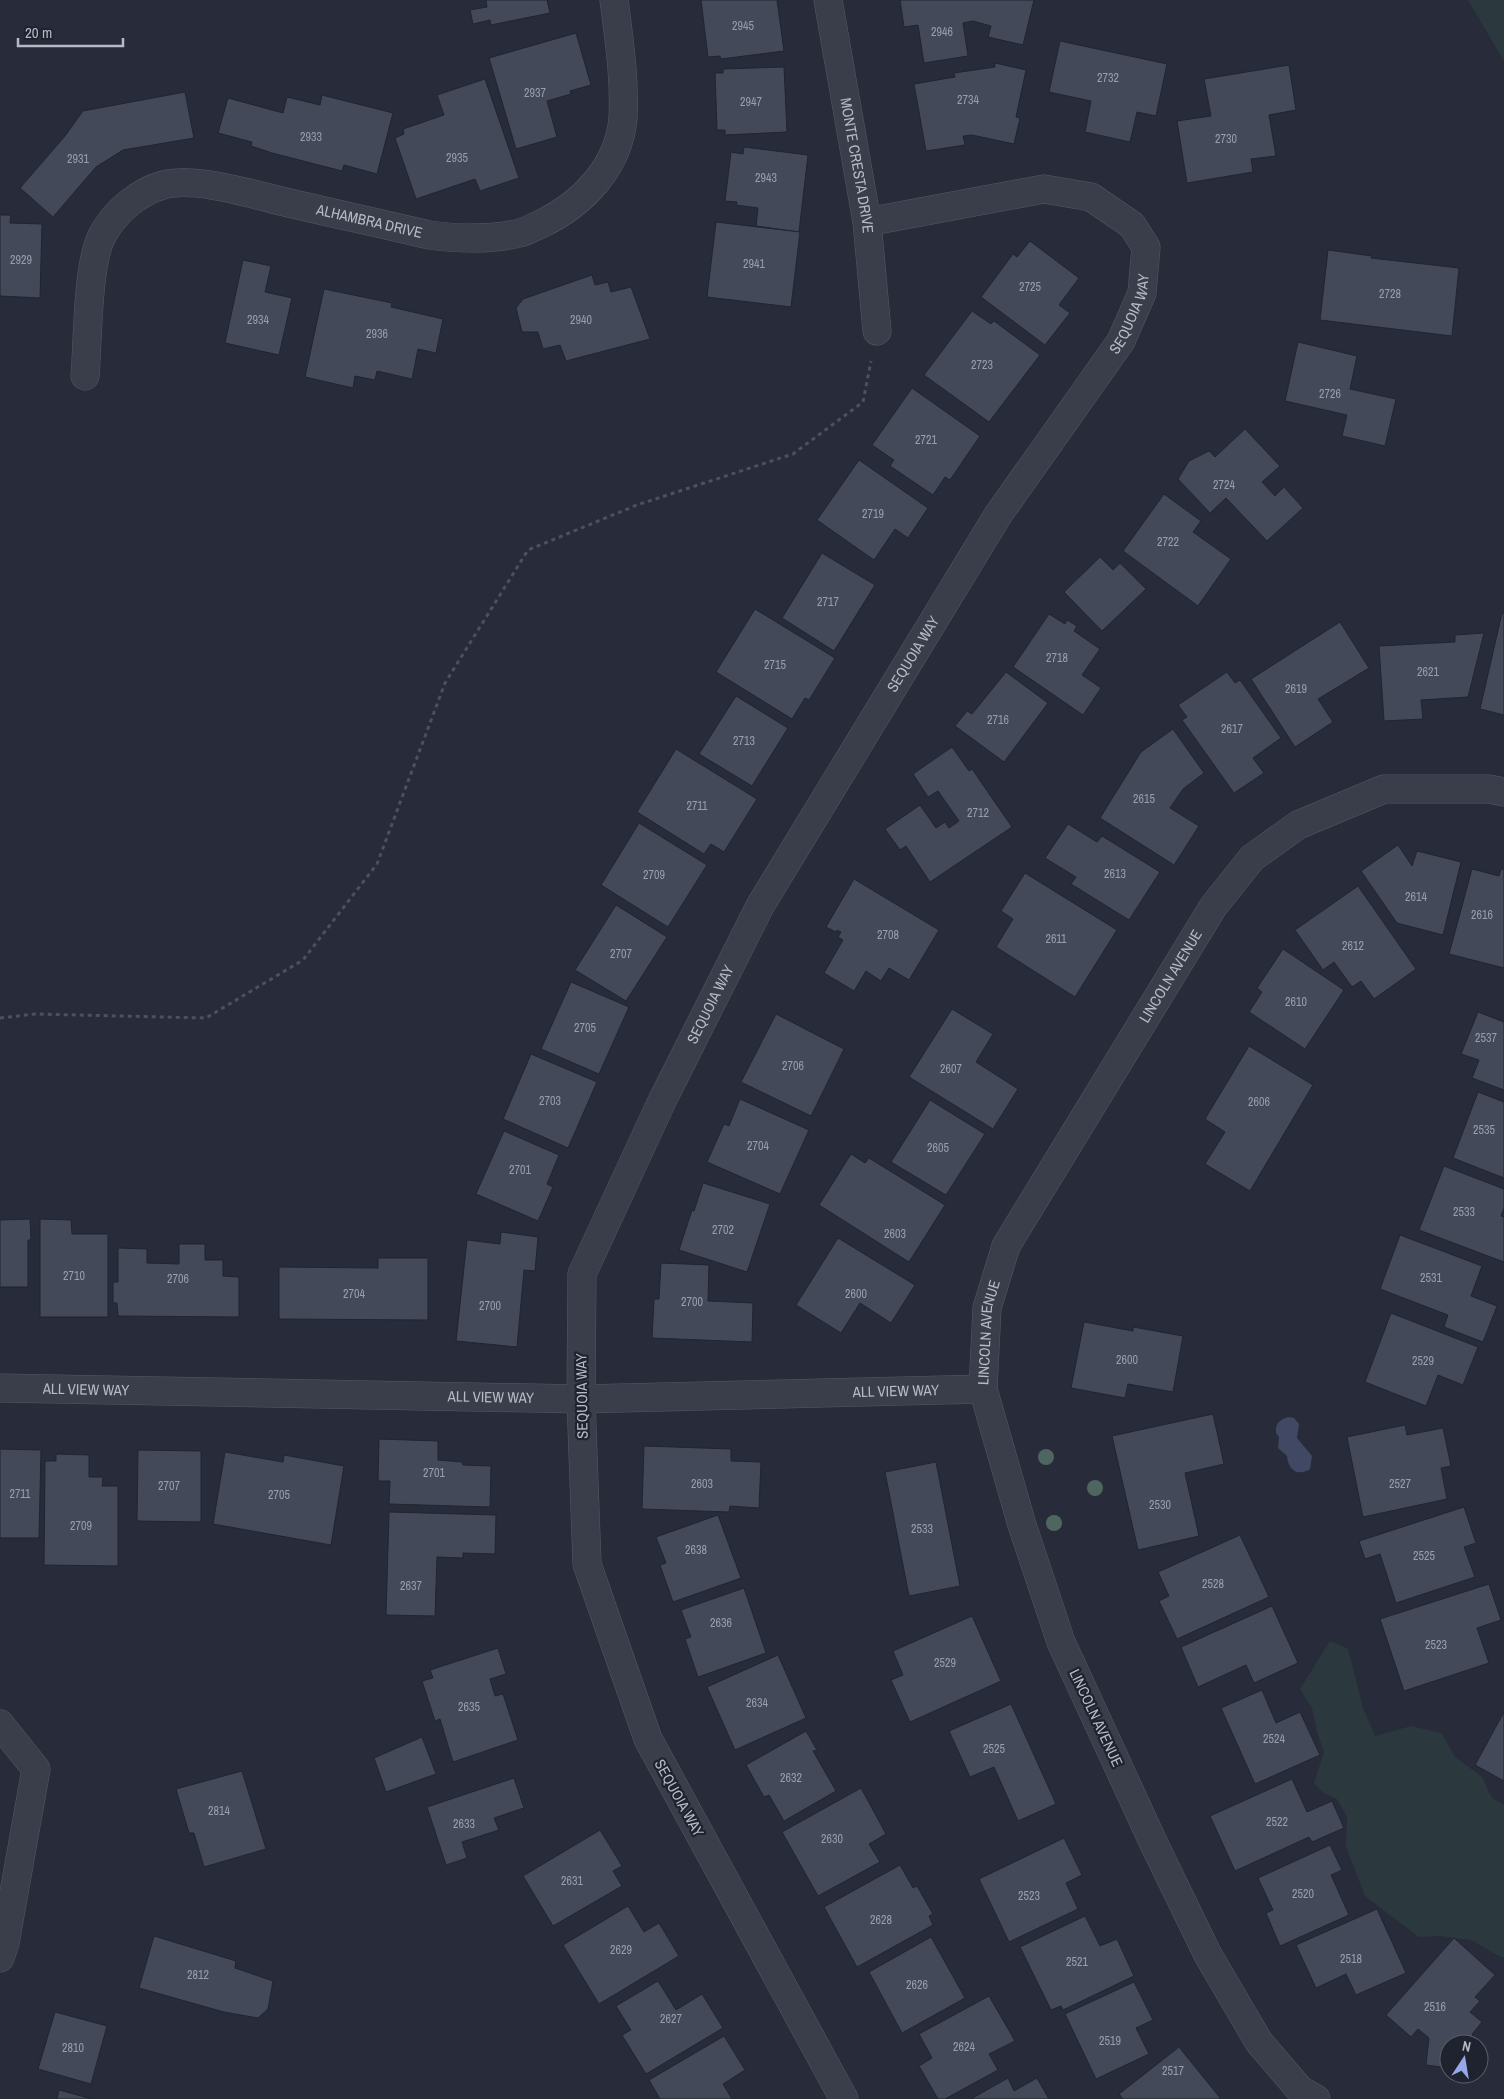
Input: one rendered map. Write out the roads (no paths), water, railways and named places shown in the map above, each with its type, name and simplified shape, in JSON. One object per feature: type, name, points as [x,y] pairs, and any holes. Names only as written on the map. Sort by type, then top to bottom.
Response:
[{"type":"street","name":"ALHAMBRA DRIVE","points":[[85,376],[94,261],[102,235],[117,215],[136,197],[163,185],[190,182],[429,235],[458,239],[522,233],[550,220],[576,203],[602,175],[616,147],[623,118],[622,58],[614,0]]},
{"type":"street","name":"MONTE CRESTA DRIVE","points":[[828,0],[867,222],[877,331]]},
{"type":"street","name":"SEQUOIA WAY","points":[[844,2099],[648,1740],[587,1564],[581,1399],[582,1274],[662,1102],[755,915],[998,515],[1121,341],[1142,293],[1146,247],[1132,225],[1091,197],[1044,189],[867,222]]},
{"type":"street","name":"LINCOLN AVENUE","points":[[1316,2099],[1300,2090],[1259,2042],[1208,1955],[1154,1844],[1061,1642],[1022,1525],[984,1389],[987,1308],[1006,1246],[1213,907],[1252,858],[1298,825],[1384,789],[1489,789],[1504,792]]},
{"type":"street","name":"ALL VIEW WAY","points":[[0,1388],[581,1399],[984,1389]]},
{"type":"street","points":[[0,1724],[36,1769],[5,1943],[0,1958]]},
{"type":"water","points":[[1288,1417],[1294,1418],[1299,1424],[1297,1438],[1312,1456],[1310,1469],[1306,1471],[1294,1471],[1289,1465],[1287,1456],[1278,1448],[1279,1437],[1276,1433],[1276,1427],[1280,1421]]}]
